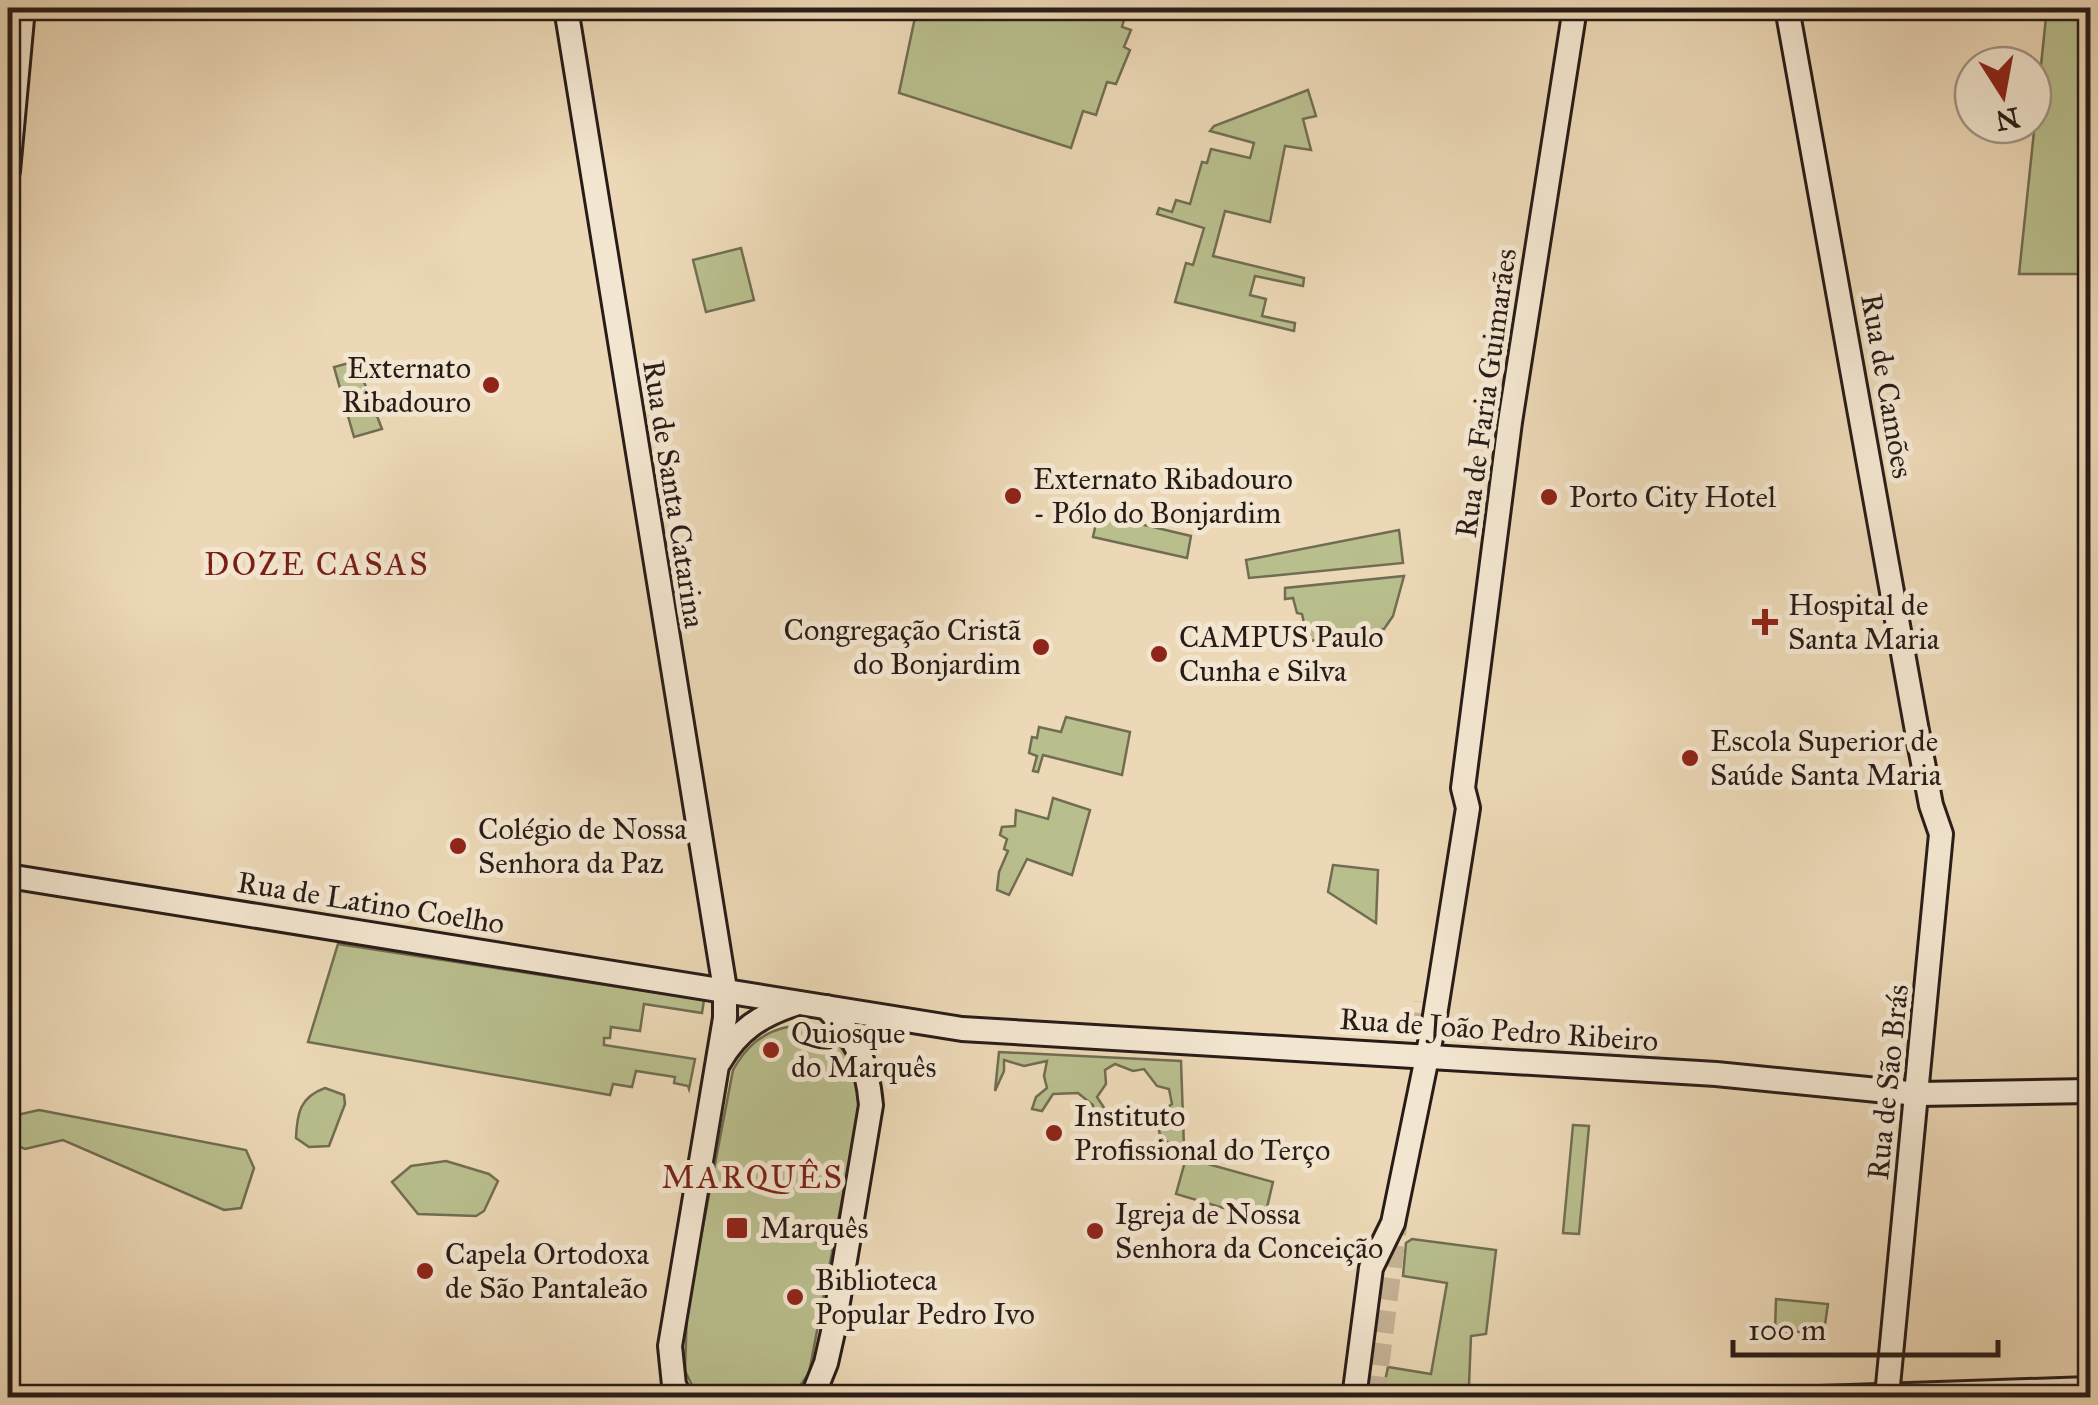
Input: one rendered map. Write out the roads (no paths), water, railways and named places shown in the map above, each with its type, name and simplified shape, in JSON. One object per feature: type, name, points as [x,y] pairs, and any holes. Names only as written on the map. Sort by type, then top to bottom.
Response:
[{"type":"main road","points":[[8,171],[23,8]]},
{"type":"main road","name":"Rua de Santa Catarina","points":[[566,8],[725,989],[725,1018],[670,1346],[674,1385],[681,1398]]},
{"type":"main road","name":"Rua de Faria Guimarães","points":[[1354,1398],[1371,1268],[1393,1223],[1428,1054],[1468,808],[1463,788],[1510,422],[1575,8]]},
{"type":"main road","name":"Rua de Camões","points":[[1787,8],[1926,775]]},
{"type":"main road","name":"Rua de São Brás","points":[[1886,1396],[1941,834],[1926,775]]},
{"type":"main road","name":"Rua de Faria Guimarães","points":[[1424,1002],[1453,804],[1463,788]]},
{"type":"main road","name":"Rua de Latino Coelho","points":[[8,876],[826,1007]]},
{"type":"main road","points":[[716,1069],[735,1039],[755,1020],[801,1002]]},
{"type":"main road","points":[[812,1398],[833,1332],[871,1105],[868,1071],[862,1056],[826,1007]]},
{"type":"main road","name":"Rua de João Pedro Ribeiro","points":[[826,1007],[962,1029],[1428,1054],[1716,1074],[1918,1094],[2090,1091]]},
{"type":"main road","points":[[1820,1398],[2090,1389]]},
{"type":"tunnel","points":[[1416,1068],[1424,1002]]},
{"type":"tunnel","points":[[1374,1398],[1397,1219]]},
{"type":"place","name":"Externato Ribadouro","points":[[491,385]]},
{"type":"place","name":"Externato Ribadouro - Pólo do Bonjardim","points":[[1013,496]]},
{"type":"place","name":"Porto City Hotel","points":[[1549,497]]},
{"type":"place","name":"Hospital de Santa Maria","points":[[1765,622]]},
{"type":"place","name":"Congregação Cristã do Bonjardim","points":[[1041,647]]},
{"type":"place","name":"CAMPUS Paulo Cunha e Silva","points":[[1159,654]]},
{"type":"place","name":"Escola Superior de Saúde Santa Maria","points":[[1690,758]]},
{"type":"place","name":"Colégio de Nossa Senhora da Paz","points":[[458,846]]},
{"type":"place","name":"Quiosque do Marquês","points":[[771,1050]]},
{"type":"place","name":"Instituto Profissional do Terço","points":[[1054,1133]]},
{"type":"place","name":"Marquês","points":[[737,1228]]},
{"type":"place","name":"Igreja de Nossa Senhora da Conceição","points":[[1095,1231]]},
{"type":"place","name":"Capela Ortodoxa de São Pantaleão","points":[[425,1271]]},
{"type":"place","name":"Biblioteca Popular Pedro Ivo","points":[[795,1297]]},
{"type":"district","name":"DOZE CASAS","points":[[317,564]]},
{"type":"district","name":"MARQUÊS","points":[[753,1177]]}]
